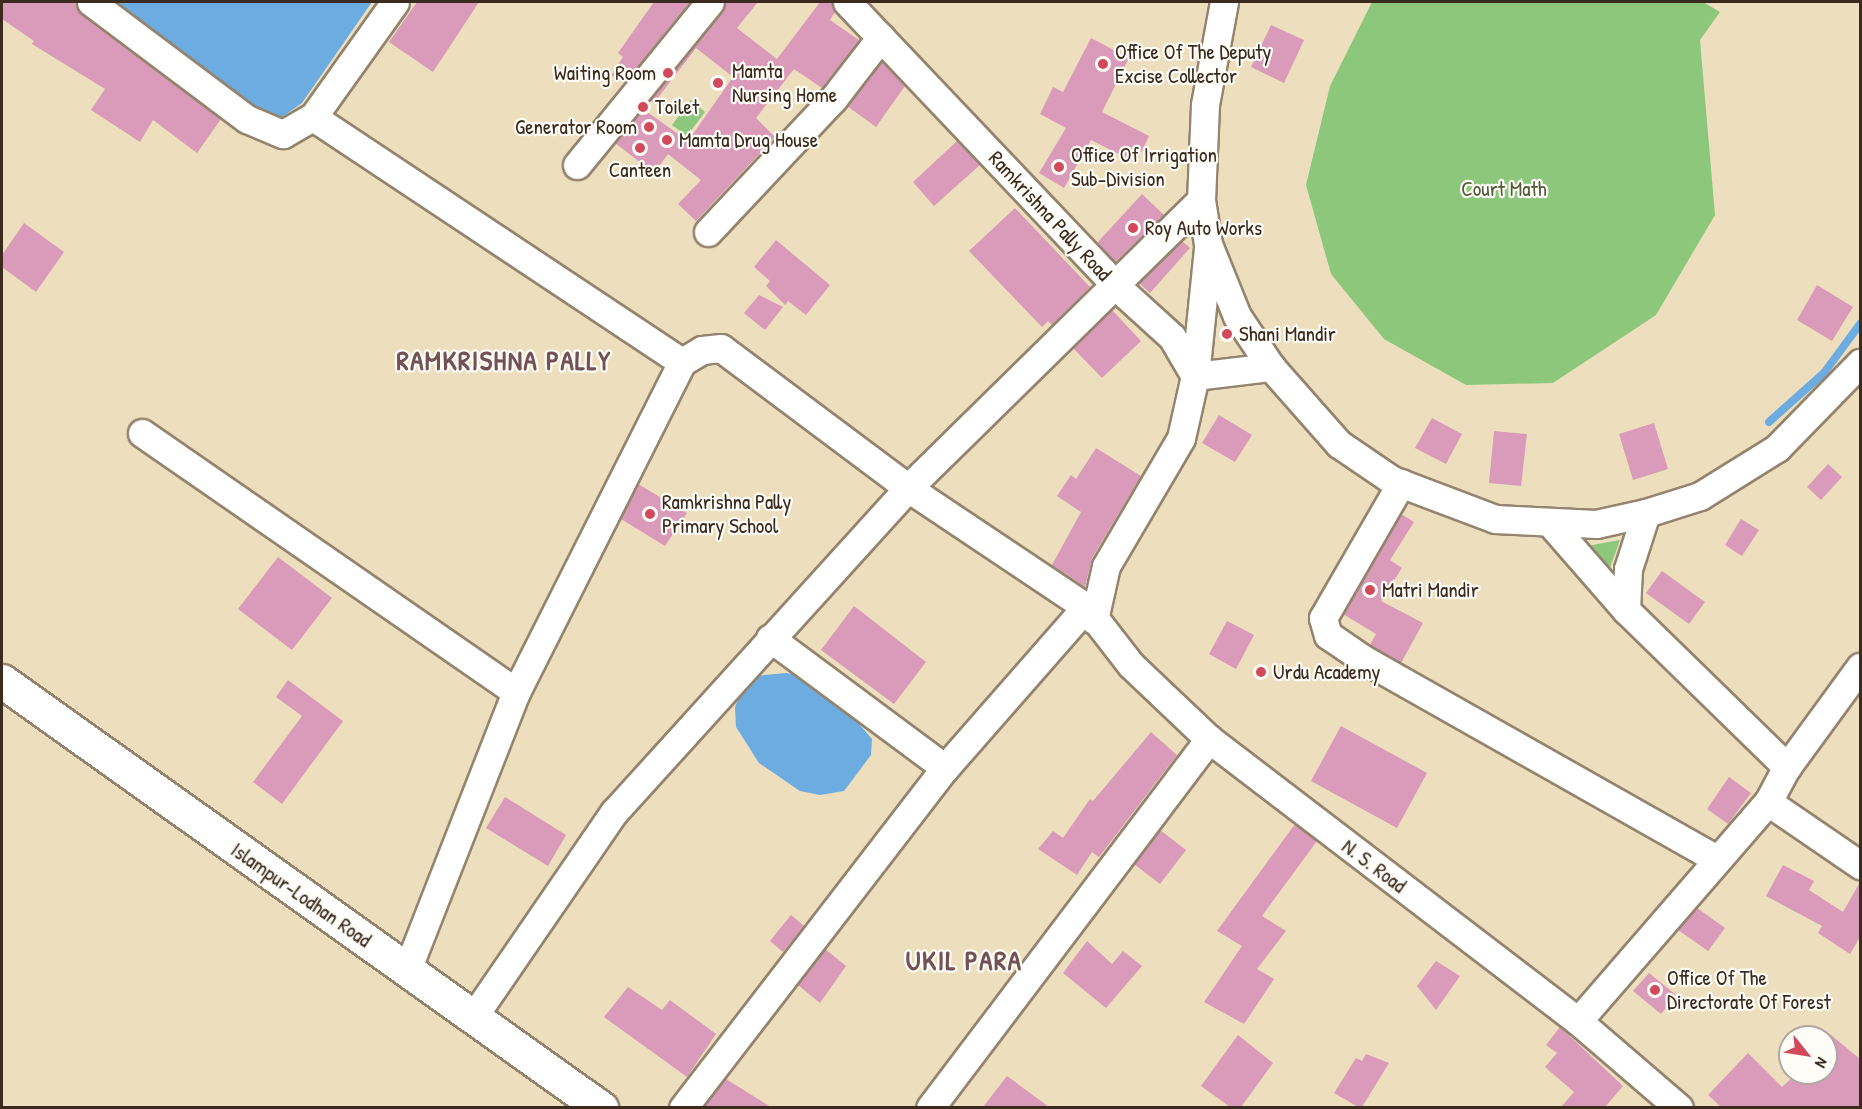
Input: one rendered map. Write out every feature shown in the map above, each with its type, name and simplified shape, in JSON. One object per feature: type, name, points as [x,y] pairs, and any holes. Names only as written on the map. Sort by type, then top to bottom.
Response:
[{"type":"main road","name":"Islampur-Lodhan Road","points":[[2,681],[407,970],[475,1014],[601,1107]]},
{"type":"street","points":[[91,2],[247,119],[283,134],[313,117],[395,2]]},
{"type":"street","points":[[577,165],[710,2]]},
{"type":"street","name":"Ramkrishna Pally Road","points":[[848,2],[1117,286],[1172,337],[1195,376]]},
{"type":"street","points":[[1222,3],[1205,105],[1201,200],[1208,244],[1237,316],[1272,367],[1339,444],[1401,483],[1495,519],[1551,524],[1596,524],[1646,513],[1700,496],[1777,448],[1860,363]]},
{"type":"street","points":[[708,232],[833,99],[881,37]]},
{"type":"street","points":[[313,117],[682,362],[516,692],[407,970]]},
{"type":"street","points":[[475,1014],[614,812],[908,488],[1117,286],[1201,200]]},
{"type":"street","points":[[682,1107],[945,768],[1090,613],[1106,566],[1181,438],[1195,376],[1208,244]]},
{"type":"street","name":"N. S. Road","points":[[682,362],[702,350],[720,348],[908,488],[1090,613],[1131,665],[1209,740],[1578,1021],[1679,1107]]},
{"type":"street","points":[[1195,376],[1272,367]]},
{"type":"street","points":[[142,433],[516,692]]},
{"type":"street","points":[[1401,483],[1323,618],[1328,635],[1363,659],[1716,859]]},
{"type":"street","points":[[1626,609],[1628,569],[1635,537],[1646,513]]},
{"type":"street","points":[[1551,524],[1626,609],[1787,767]]},
{"type":"street","points":[[770,638],[945,768]]},
{"type":"street","points":[[1578,1021],[1716,859],[1768,802],[1787,767],[1860,667]]},
{"type":"street","points":[[930,1107],[1209,740]]},
{"type":"street","points":[[1768,802],[1860,865]]},
{"type":"green space","name":"Court Math","points":[[1372,2],[1703,2],[1720,12],[1700,40],[1715,215],[1656,315],[1553,383],[1466,385],[1384,339],[1331,274],[1306,185],[1330,86]]},
{"type":"green space","points":[[691,100],[705,112],[687,136],[672,125]]},
{"type":"green space","points":[[1620,540],[1608,573],[1581,547]]},
{"type":"water","points":[[106,2],[372,2],[302,103],[282,117],[255,115]]},
{"type":"water","points":[[786,673],[800,675],[837,698],[872,739],[871,755],[844,791],[820,795],[800,791],[759,763],[736,727],[735,707],[744,686],[755,676]]},
{"type":"building","points":[[2,2],[75,2],[82,15],[221,119],[197,153],[153,120],[140,142],[91,110],[105,89],[32,44],[34,41],[2,19]]},
{"type":"building","points":[[417,2],[479,2],[433,72],[389,42]]},
{"type":"building","points":[[654,2],[690,2],[624,83],[611,75],[623,57],[618,53]]},
{"type":"building","points":[[725,2],[758,2],[737,28],[777,59],[820,2],[832,2],[835,12],[830,20],[859,40],[822,88],[794,69],[756,118],[775,137],[696,221],[678,204],[701,180],[668,154],[654,173],[615,143],[643,109],[688,141],[733,77],[696,48],[654,103],[650,100],[722,12]]},
{"type":"building","points":[[1271,25],[1304,40],[1284,83],[1251,67]]},
{"type":"building","points":[[1091,38],[1129,58],[1102,112],[1149,136],[1136,163],[1091,140],[1064,188],[1039,173],[1066,128],[1040,114],[1053,87],[1063,92]]},
{"type":"building","points":[[882,62],[905,86],[876,127],[847,106]]},
{"type":"building","points":[[957,141],[980,165],[934,206],[913,182]]},
{"type":"building","points":[[1142,194],[1164,215],[1115,262],[1097,243]]},
{"type":"building","points":[[1015,208],[1090,287],[1052,325],[1048,321],[1042,327],[969,251]]},
{"type":"building","points":[[24,223],[64,252],[36,292],[2,267],[2,255]]},
{"type":"building","points":[[776,240],[830,285],[806,315],[788,301],[785,305],[766,286],[770,281],[754,267]]},
{"type":"building","points":[[1182,241],[1190,248],[1150,293],[1139,283]]},
{"type":"building","points":[[1817,285],[1853,307],[1832,341],[1797,320]]},
{"type":"building","points":[[759,295],[783,307],[765,330],[744,313]]},
{"type":"building","points":[[1112,310],[1141,341],[1102,378],[1073,348]]},
{"type":"building","points":[[1219,415],[1252,435],[1235,462],[1202,443]]},
{"type":"building","points":[[1432,418],[1462,434],[1446,464],[1415,448]]},
{"type":"building","points":[[1654,423],[1668,469],[1633,480],[1619,434]]},
{"type":"building","points":[[1494,431],[1527,434],[1521,486],[1489,483]]},
{"type":"building","points":[[1096,448],[1141,476],[1092,558],[1085,587],[1052,565],[1081,512],[1057,496],[1071,475],[1076,479]]},
{"type":"building","points":[[1828,464],[1842,477],[1821,500],[1807,487]]},
{"type":"building","name":"Ramkrishna Pally Primary School","points":[[638,484],[687,513],[665,546],[621,519]]},
{"type":"building","points":[[1401,514],[1414,522],[1390,560],[1402,568],[1381,601],[1423,623],[1401,663],[1370,645],[1376,634],[1343,614]]},
{"type":"building","points":[[1741,519],[1759,530],[1742,556],[1725,545]]},
{"type":"building","points":[[278,557],[332,598],[292,650],[238,609]]},
{"type":"building","points":[[1662,571],[1705,602],[1689,624],[1646,593]]},
{"type":"building","points":[[854,606],[926,662],[894,704],[821,650]]},
{"type":"building","points":[[1227,621],[1254,635],[1236,669],[1209,654]]},
{"type":"building","points":[[288,680],[343,721],[282,804],[253,782],[302,716],[276,697]]},
{"type":"building","points":[[1341,726],[1427,773],[1397,828],[1311,781]]},
{"type":"building","points":[[1151,732],[1177,755],[1099,857],[1092,852],[1077,875],[1038,849],[1053,831],[1063,838],[1090,799],[1093,801]]},
{"type":"building","points":[[1729,777],[1751,793],[1728,824],[1707,809]]},
{"type":"building","points":[[505,797],[566,835],[548,866],[486,828]]},
{"type":"building","points":[[1295,824],[1317,841],[1262,916],[1286,931],[1257,969],[1274,979],[1244,1024],[1204,1002],[1242,946],[1217,931]]},
{"type":"building","points":[[1160,830],[1186,850],[1160,884],[1134,864]]},
{"type":"building","points":[[1783,865],[1814,881],[1809,890],[1843,912],[1860,882],[1860,937],[1850,954],[1818,933],[1822,926],[1766,896]]},
{"type":"building","points":[[1697,908],[1725,928],[1708,951],[1678,930]]},
{"type":"building","points":[[791,915],[804,926],[783,952],[770,941]]},
{"type":"building","points":[[1087,941],[1112,964],[1123,951],[1142,966],[1106,1008],[1063,973]]},
{"type":"building","points":[[825,949],[846,966],[820,1003],[798,985]]},
{"type":"building","points":[[1436,961],[1460,976],[1436,1010],[1417,986]]},
{"type":"building","points":[[1649,973],[1676,995],[1661,1014],[1633,991]]},
{"type":"building","points":[[628,987],[662,1010],[670,1000],[716,1034],[687,1077],[604,1017]]},
{"type":"building","points":[[1560,1027],[1623,1086],[1605,1107],[1561,1107],[1574,1092],[1545,1067],[1557,1053],[1546,1045]]},
{"type":"building","points":[[1238,1035],[1273,1063],[1241,1107],[1230,1107],[1201,1086]]},
{"type":"building","points":[[1838,1041],[1860,1059],[1860,1107],[1721,1107],[1708,1095],[1748,1053],[1782,1087],[1784,1085],[1838,1085]]},
{"type":"building","points":[[1366,1054],[1389,1063],[1362,1107],[1358,1107],[1334,1093],[1356,1058],[1362,1061]]},
{"type":"building","points":[[1007,1076],[1049,1107],[983,1107]]},
{"type":"building","points":[[726,1079],[771,1107],[703,1107]]},
{"type":"waterway","points":[[1769,422],[1824,373],[1860,324]]},
{"type":"place","name":"Office Of The Deputy Excise Collector","points":[[1103,64]]},
{"type":"place","name":"Waiting Room","points":[[668,73]]},
{"type":"place","name":"Mamta Nursing Home","points":[[718,83]]},
{"type":"place","name":"Toilet","points":[[643,107]]},
{"type":"place","name":"Generator Room","points":[[649,127]]},
{"type":"place","name":"Mamta Drug House","points":[[667,140]]},
{"type":"place","name":"Canteen","points":[[640,148]]},
{"type":"place","name":"Office Of Irrigation Sub-Division","points":[[1059,167]]},
{"type":"place","name":"Roy Auto Works","points":[[1133,228]]},
{"type":"place","name":"Shani Mandir","points":[[1227,334]]},
{"type":"place","name":"Ramkrishna Pally Primary School","points":[[650,514]]},
{"type":"place","name":"Matri Mandir","points":[[1370,590]]},
{"type":"place","name":"Urdu Academy","points":[[1261,672]]},
{"type":"place","name":"Office Of The Directorate Of Forest","points":[[1655,990]]},
{"type":"district","name":"RAMKRISHNA PALLY","points":[[504,361]]},
{"type":"district","name":"UKIL PARA","points":[[964,961]]}]
